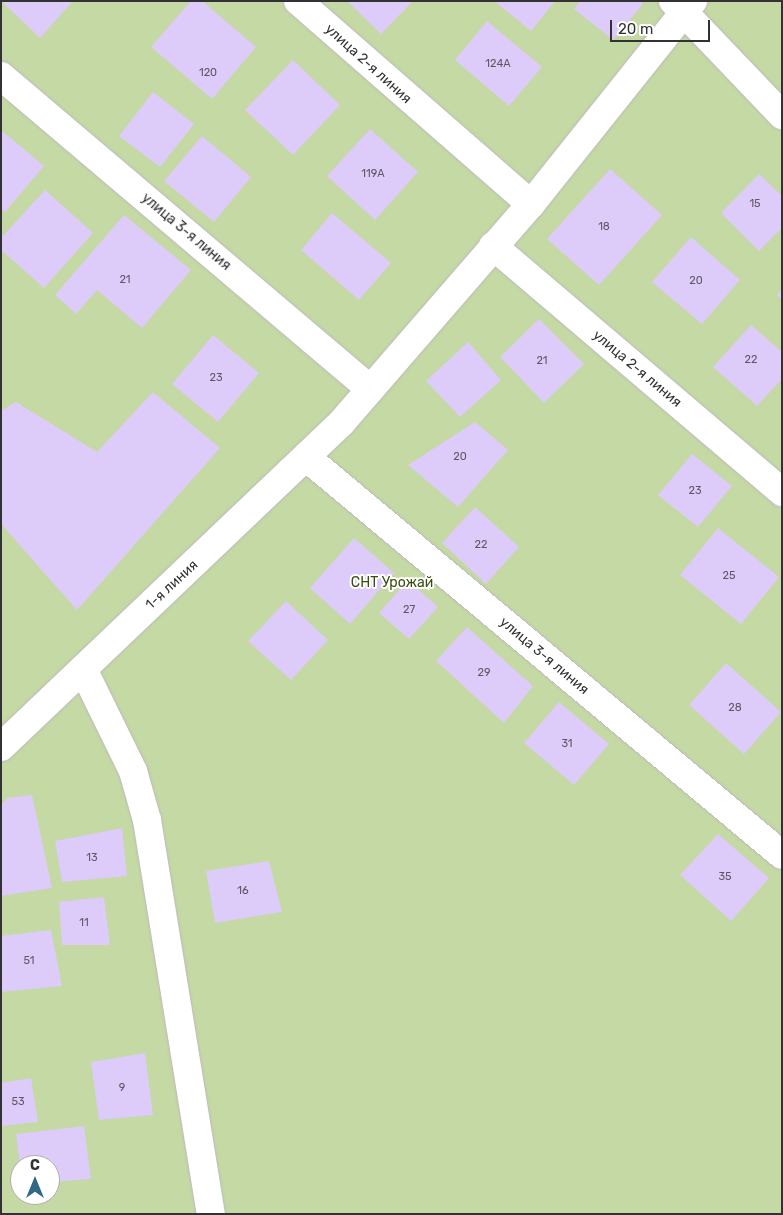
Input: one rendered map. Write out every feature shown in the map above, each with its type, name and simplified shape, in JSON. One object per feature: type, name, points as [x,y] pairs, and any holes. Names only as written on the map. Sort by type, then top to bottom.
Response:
[{"type":"street","name":"улица 2-я линия","points":[[298,1],[531,204]]},
{"type":"street","name":"1-я линия","points":[[1,747],[342,422],[531,204],[684,5]]},
{"type":"street","points":[[684,5],[782,115]]},
{"type":"street","name":"улица 3-я линия","points":[[1,76],[370,389]]},
{"type":"street","name":"улица 2-я линия","points":[[493,246],[782,492]]},
{"type":"street","name":"улица 3-я линия","points":[[306,457],[782,855]]},
{"type":"street","points":[[83,669],[133,770],[147,820],[211,1214]]},
{"type":"green space","name":"СНТ Урожай","points":[[1,1],[782,1],[782,1214],[1,1214]]},
{"type":"building","points":[[1,1],[73,1],[40,38]]},
{"type":"building","points":[[191,1],[202,1],[256,47],[212,99],[151,47]]},
{"type":"building","points":[[347,1],[413,1],[381,34]]},
{"type":"building","points":[[494,1],[555,1],[531,31]]},
{"type":"building","points":[[580,1],[640,1],[643,4],[613,40],[574,9]]},
{"type":"building","points":[[487,21],[542,67],[509,106],[455,60]]},
{"type":"building","points":[[293,60],[340,105],[293,155],[245,110]]},
{"type":"building","points":[[153,92],[194,124],[160,167],[119,136]]},
{"type":"building","points":[[370,129],[418,172],[375,220],[327,176]]},
{"type":"building","points":[[1,130],[44,166],[5,212],[1,209]]},
{"type":"building","points":[[202,136],[251,177],[214,222],[164,181]]},
{"type":"building","points":[[610,169],[662,215],[599,285],[547,239]]},
{"type":"building","points":[[759,174],[782,196],[782,228],[759,251],[721,213]]},
{"type":"building","points":[[45,190],[93,233],[44,288],[1,250],[1,238]]},
{"type":"building","points":[[332,213],[391,263],[359,300],[301,250]]},
{"type":"building","points":[[124,215],[191,270],[142,328],[97,290],[76,314],[55,295]]},
{"type":"building","points":[[691,237],[740,280],[702,324],[652,282]]},
{"type":"building","points":[[782,289],[782,300],[777,295]]},
{"type":"building","points":[[539,319],[584,364],[544,403],[500,357]]},
{"type":"building","points":[[751,325],[782,352],[782,379],[757,406],[713,367]]},
{"type":"building","points":[[213,335],[259,373],[218,422],[172,384]]},
{"type":"building","points":[[468,342],[501,380],[460,417],[426,381]]},
{"type":"building","points":[[153,392],[220,448],[77,610],[1,524],[1,411],[16,402],[97,452]]},
{"type":"building","points":[[475,422],[508,450],[458,507],[408,465]]},
{"type":"building","points":[[692,454],[732,486],[698,527],[658,495]]},
{"type":"building","points":[[475,507],[519,547],[486,584],[442,543]]},
{"type":"building","points":[[718,528],[779,577],[741,624],[680,575]]},
{"type":"building","points":[[354,538],[394,573],[350,624],[310,588]]},
{"type":"building","points":[[408,580],[438,607],[409,639],[379,613]]},
{"type":"building","points":[[286,601],[328,640],[291,680],[248,641]]},
{"type":"building","points":[[467,627],[533,686],[504,723],[436,661]]},
{"type":"building","points":[[726,663],[781,712],[744,754],[689,705]]},
{"type":"building","points":[[559,702],[609,744],[574,785],[524,743]]},
{"type":"building","points":[[32,795],[52,888],[1,896],[1,806],[7,798]]},
{"type":"building","points":[[122,828],[127,876],[62,882],[55,841]]},
{"type":"building","points":[[718,834],[769,878],[731,921],[680,875]]},
{"type":"building","points":[[269,861],[282,912],[215,923],[206,871]]},
{"type":"building","points":[[104,897],[110,945],[62,945],[59,902]]},
{"type":"building","points":[[51,930],[62,986],[1,992],[1,936]]},
{"type":"building","points":[[145,1053],[153,1115],[99,1120],[91,1062]]},
{"type":"building","points":[[31,1078],[38,1122],[1,1126],[1,1083]]},
{"type":"building","points":[[84,1126],[91,1179],[60,1181],[60,1155],[19,1155],[16,1134]]}]
